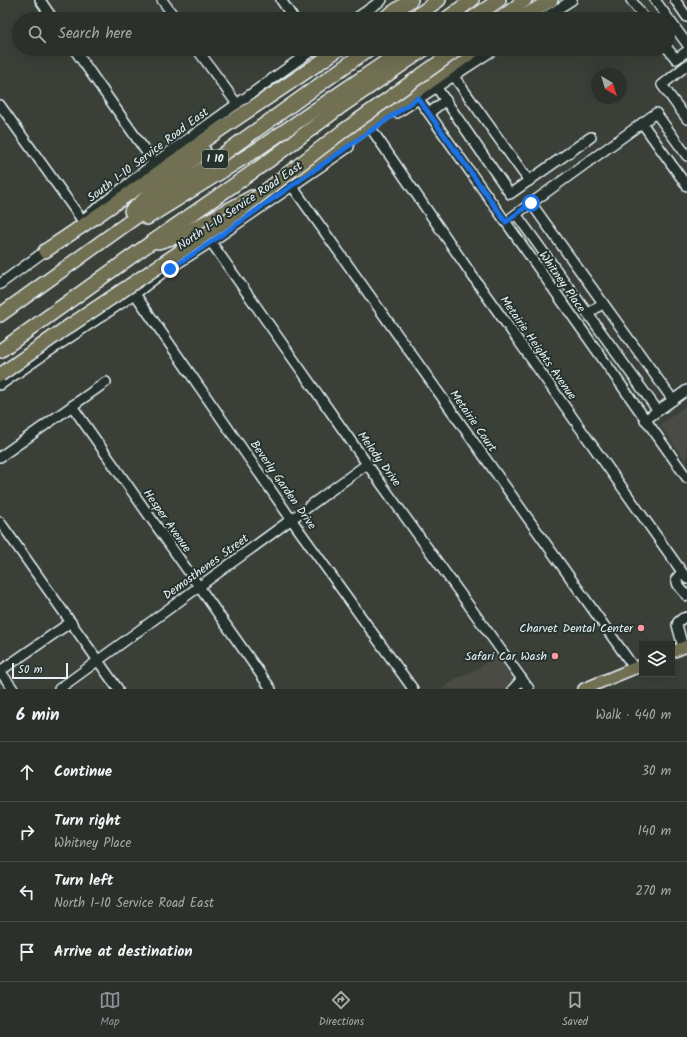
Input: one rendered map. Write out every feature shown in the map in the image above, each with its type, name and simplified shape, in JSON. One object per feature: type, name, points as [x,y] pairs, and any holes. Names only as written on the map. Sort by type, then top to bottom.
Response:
[{"type":"highway","points":[[394,12],[412,0]]},
{"type":"highway","points":[[422,12],[439,0]]},
{"type":"highway","points":[[456,12],[472,0]]},
{"type":"highway","points":[[481,12],[499,0]]},
{"type":"highway","points":[[509,12],[525,0]]},
{"type":"highway","points":[[527,12],[542,0]]},
{"type":"highway","points":[[531,12],[551,0]]},
{"type":"highway","points":[[45,251],[329,56]]},
{"type":"highway","name":"I 10","points":[[0,315],[359,56]]},
{"type":"highway","points":[[62,271],[258,149],[394,56]]},
{"type":"highway","name":"I 10","points":[[0,350],[267,162],[339,108],[415,56]]},
{"type":"highway","points":[[0,375],[62,331],[229,219],[342,131],[448,56]]},
{"type":"highway","points":[[149,244],[182,235],[246,199],[273,187],[340,145],[466,56]]},
{"type":"highway","points":[[62,271],[155,190],[298,78]]},
{"type":"main road","points":[[675,651],[685,646]]},
{"type":"main road","points":[[584,689],[638,667]]},
{"type":"main road","points":[[604,689],[624,680],[638,667]]},
{"type":"street","points":[[40,0],[48,12]]},
{"type":"street","points":[[162,0],[171,12]]},
{"type":"street","points":[[281,0],[289,12]]},
{"type":"street","points":[[365,12],[382,0]]},
{"type":"street","points":[[553,12],[572,0]]},
{"type":"street","points":[[631,0],[640,12]]},
{"type":"street","points":[[655,0],[664,12]]},
{"type":"street","points":[[675,0],[687,17]]},
{"type":"street","points":[[675,28],[687,44]]},
{"type":"street","points":[[674,56],[676,59],[687,51]]},
{"type":"street","points":[[79,56],[154,163]]},
{"type":"street","points":[[203,56],[237,104]]},
{"type":"street","name":"South I-10 Service Road East","points":[[0,284],[45,251],[154,163],[304,56]]},
{"type":"street","name":"North I-10 Service Road East","points":[[0,385],[135,294],[160,274],[211,242],[418,98],[437,88],[484,56]]},
{"type":"street","points":[[687,65],[662,85],[687,119]]},
{"type":"street","points":[[454,75],[529,181]]},
{"type":"street","points":[[437,88],[510,194],[590,137]]},
{"type":"street","name":"Whitney Place","points":[[418,98],[687,478]]},
{"type":"street","points":[[429,113],[446,100]]},
{"type":"street","points":[[0,105],[82,220]]},
{"type":"street","points":[[506,222],[656,113],[687,156]]},
{"type":"street","points":[[642,123],[687,186]]},
{"type":"street","name":"Metairie Heights Avenue","points":[[372,130],[480,287],[684,576]]},
{"type":"street","name":"Metairie Court","points":[[292,186],[638,667]]},
{"type":"street","points":[[531,203],[673,400]]},
{"type":"street","points":[[516,214],[658,411]]},
{"type":"street","name":"Melody Drive","points":[[211,242],[367,464],[529,689]]},
{"type":"street","name":"Beverly Garden Drive","points":[[135,294],[291,519],[413,689]]},
{"type":"street","points":[[588,314],[603,303]]},
{"type":"street","points":[[0,457],[106,382]]},
{"type":"street","points":[[645,420],[687,390]]},
{"type":"street","name":"Hesper Avenue","points":[[72,406],[271,689]]},
{"type":"street","name":"Demosthenes Street","points":[[59,689],[367,464]]},
{"type":"street","points":[[0,522],[118,689]]},
{"type":"street","points":[[684,576],[676,579],[678,585],[687,596]]},
{"type":"street","points":[[685,646],[677,625],[678,622],[687,617]]},
{"type":"street","points":[[13,689],[0,671],[71,622]]},
{"type":"street","points":[[513,689],[522,679]]},
{"type":"shaded area","points":[[687,405],[687,463],[660,425]]},
{"type":"shaded area","points":[[497,654],[521,689],[442,689],[456,679],[477,669]]},
{"type":"place","name":"Charvet Dental Center","points":[[641,628]]},
{"type":"place","name":"Safari Car Wash","points":[[555,656]]},
{"type":"route","points":[[170,269],[418,98],[506,222],[531,203]]}]
